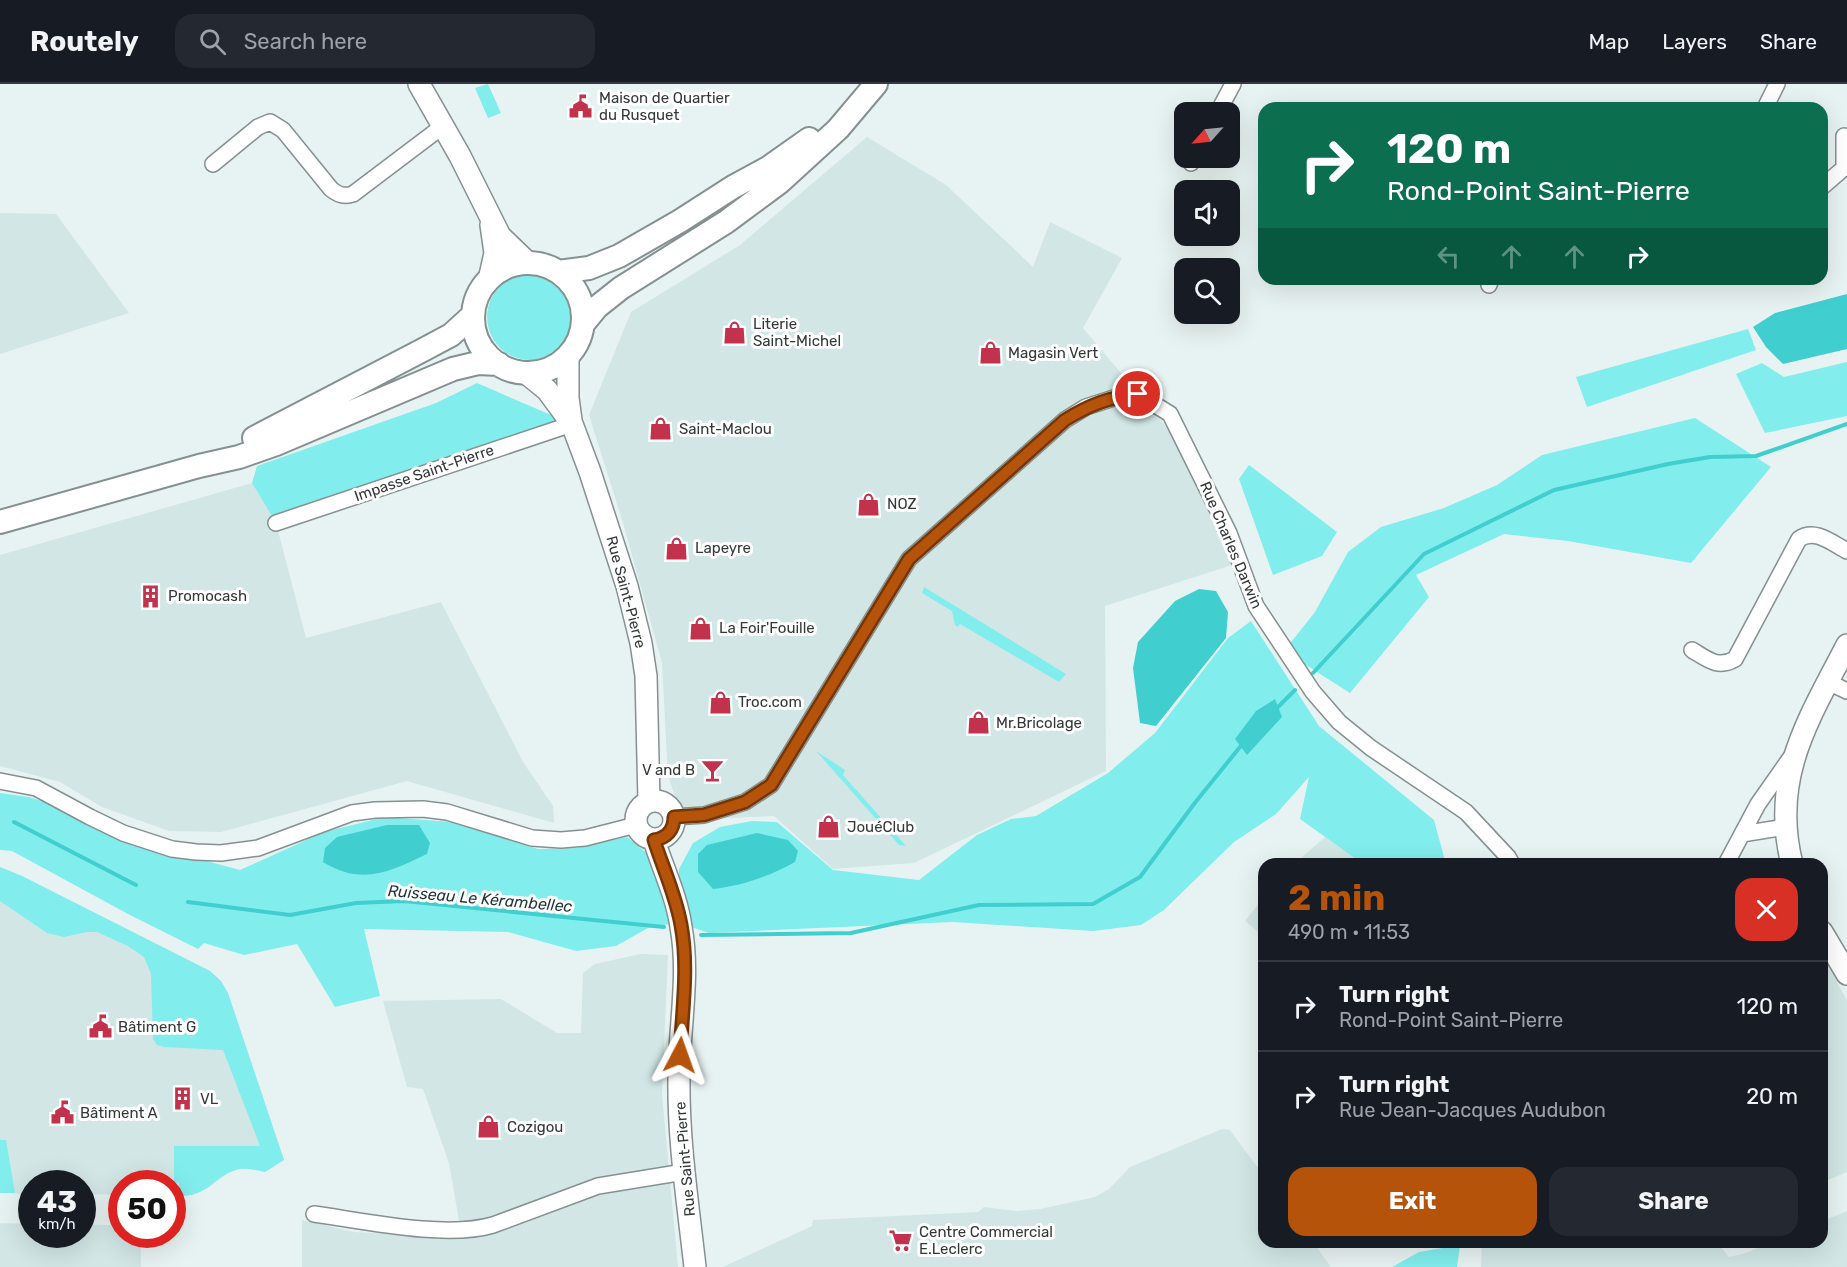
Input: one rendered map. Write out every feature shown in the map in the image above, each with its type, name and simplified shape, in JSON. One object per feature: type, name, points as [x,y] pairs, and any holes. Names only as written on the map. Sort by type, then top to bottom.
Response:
[{"type":"main road","points":[[419,84],[465,166],[500,236],[528,263]]},
{"type":"main road","points":[[558,272],[589,268],[604,263],[681,221],[791,153],[872,89]]},
{"type":"main road","points":[[583,324],[597,307],[621,288],[726,222],[780,182],[838,129],[872,89]]},
{"type":"main road","points":[[489,215],[495,253],[493,269],[489,280],[478,296],[473,315],[480,343],[491,358],[499,364],[526,373],[549,369],[568,356],[580,336],[583,324],[583,314],[573,286],[558,272],[544,265],[528,263],[502,269],[489,280]]},
{"type":"main road","points":[[198,466],[390,369],[451,334],[473,315]]},
{"type":"main road","name":"Rue Saint-Pierre","points":[[568,356],[568,398],[572,424],[623,574],[641,643],[649,706],[650,801]]},
{"type":"main road","points":[[0,522],[198,466],[239,457],[276,444],[453,369],[478,363],[499,364]]},
{"type":"main road","name":"Rue Saint-Pierre","points":[[526,373],[547,390],[572,424]]},
{"type":"main road","points":[[1790,858],[1786,842],[1785,798],[1795,752],[1805,726],[1847,645]]},
{"type":"main road","points":[[650,801],[662,802],[672,811],[674,817],[669,833],[660,839],[654,840],[642,835],[636,825],[637,812],[640,807],[650,801]]},
{"type":"main road","name":"Rue Saint-Pierre","points":[[654,840],[677,908],[684,945],[685,973],[679,1078],[684,1172],[694,1267]]},
{"type":"main road","points":[[1828,942],[1847,974]]},
{"type":"street","points":[[1223,102],[1233,84]]},
{"type":"street","points":[[1768,102],[1777,84]]},
{"type":"street","points":[[213,164],[258,127],[270,122],[283,130],[331,189],[348,196],[443,126]]},
{"type":"street","points":[[1828,182],[1844,168],[1844,136]]},
{"type":"street","name":"Rue Charles Darwin","points":[[674,817],[704,815],[745,802],[771,785],[909,559],[1065,420],[1086,407],[1120,396],[1138,394],[1170,414],[1229,533],[1256,606],[1312,692],[1339,722],[1371,748],[1466,812],[1509,858]]},
{"type":"street","name":"Impasse Saint-Pierre","points":[[276,523],[572,424]]},
{"type":"street","points":[[1692,650],[1716,664],[1726,663],[1735,658],[1799,539],[1803,536],[1808,534],[1818,536],[1847,551]]},
{"type":"street","points":[[1828,682],[1847,692]]},
{"type":"street","points":[[1729,858],[1758,804],[1795,752]]},
{"type":"street","points":[[0,781],[36,788],[123,832],[172,849],[196,852],[221,853],[258,848],[352,813],[375,810],[423,809],[447,812],[532,838],[561,840],[601,835],[636,825]]},
{"type":"street","points":[[1742,834],[1785,827]]},
{"type":"street","points":[[314,1214],[430,1230],[480,1228],[494,1225],[598,1186],[684,1172]]},
{"type":"shaded area","points":[[488,84],[501,113],[488,118],[475,88]]},
{"type":"shaded area","points":[[867,137],[946,185],[1033,267],[1050,222],[1122,258],[1083,328],[1174,436],[1232,565],[1105,606],[1106,771],[914,863],[833,869],[774,816],[683,820],[668,776],[662,663],[623,523],[589,415],[631,312],[740,245]]},
{"type":"shaded area","points":[[0,213],[56,214],[129,313],[0,354]]},
{"type":"shaded area","points":[[530,274],[554,281],[566,293],[573,317],[566,341],[554,353],[530,360],[506,353],[494,341],[487,317],[494,293],[506,281]]},
{"type":"shaded area","points":[[1847,294],[1847,349],[1783,364],[1766,347],[1753,327],[1775,313]]},
{"type":"shaded area","points":[[1748,329],[1756,350],[1587,407],[1576,377]]},
{"type":"shaded area","points":[[1847,362],[1847,416],[1765,433],[1736,374],[1762,363],[1784,377]]},
{"type":"shaded area","points":[[477,383],[572,424],[276,523],[252,483],[257,466],[436,403]]},
{"type":"shaded area","points":[[1695,418],[1771,467],[1691,563],[1568,541],[1504,534],[1416,575],[1429,597],[1350,693],[1284,651],[1315,612],[1348,552],[1381,527],[1444,508],[1497,485],[1542,455]]},
{"type":"shaded area","points":[[1249,465],[1337,532],[1322,556],[1273,575],[1239,479]]},
{"type":"shaded area","points":[[252,483],[276,523],[306,638],[441,602],[523,762],[553,806],[554,823],[407,781],[221,832],[169,831],[102,807],[60,782],[0,766],[0,555]]},
{"type":"shaded area","points":[[924,587],[1066,674],[1059,682],[960,624],[958,627],[955,625],[952,611],[922,593]]},
{"type":"shaded area","points":[[1199,589],[1216,591],[1228,612],[1226,638],[1156,726],[1140,723],[1133,668],[1138,642],[1175,601]]},
{"type":"shaded area","points":[[1251,621],[1319,726],[1434,820],[1444,858],[1355,858],[1300,819],[1309,777],[1276,814],[1234,842],[1164,910],[1141,925],[1093,931],[953,922],[709,933],[691,927],[678,883],[679,869],[693,843],[720,827],[752,821],[777,822],[833,870],[919,880],[977,835],[1011,819],[1036,816],[1108,773],[1155,733],[1228,638]]},
{"type":"shaded area","points":[[1275,699],[1282,717],[1247,755],[1235,739],[1256,711]]},
{"type":"shaded area","points":[[816,751],[845,770],[843,775],[906,846],[899,845]]},
{"type":"shaded area","points":[[0,793],[29,797],[60,807],[124,841],[162,855],[199,859],[240,870],[324,832],[385,817],[452,822],[538,849],[577,848],[627,837],[649,855],[670,924],[648,928],[616,946],[576,951],[508,932],[364,929],[380,996],[335,1007],[297,944],[244,955],[204,943],[198,949],[12,851],[0,850]]},
{"type":"shaded area","points":[[387,825],[419,825],[430,843],[427,854],[388,871],[363,875],[337,869],[323,862],[325,848],[337,837]]},
{"type":"shaded area","points":[[757,833],[788,840],[798,851],[795,862],[756,880],[713,889],[698,872],[698,854],[707,845]]},
{"type":"shaded area","points":[[1325,837],[1355,858],[1301,858]]},
{"type":"shaded area","points":[[0,867],[210,971],[221,981],[228,993],[284,1160],[265,1172],[237,1169],[208,1188],[192,1195],[186,1195],[186,1170],[108,1170],[108,1195],[96,1194],[96,1170],[18,1170],[18,1194],[0,1193]]},
{"type":"shaded area","points":[[0,867],[210,971],[221,981],[228,993],[284,1160],[265,1172],[236,1170],[221,1177],[204,1190],[186,1195],[186,1170],[174,1170],[174,1146],[260,1146],[223,1050],[157,1045],[153,1039],[151,974],[144,957],[128,946],[97,932],[64,937],[47,933],[0,901]]},
{"type":"shaded area","points":[[1258,905],[1258,932],[1245,921]]},
{"type":"shaded area","points":[[640,954],[668,955],[662,1094],[678,1267],[302,1267],[302,1220],[354,1232],[462,1238],[449,1163],[423,1089],[407,1087],[383,1001],[501,999],[557,1033],[581,1033],[583,973],[595,964]]},
{"type":"shaded area","points":[[1828,966],[1847,1000],[1847,1172],[1828,1180]]},
{"type":"shaded area","points":[[1222,1129],[1230,1130],[1258,1168],[1258,1248],[1317,1248],[1331,1267],[723,1267],[812,1226],[813,1220],[978,1212],[984,1207],[1016,1211],[1040,1209],[1095,1197],[1109,1189],[1130,1167]]},
{"type":"shaded area","points":[[0,1140],[6,1140],[15,1193],[0,1193]]},
{"type":"shaded area","points":[[1847,1211],[1847,1267],[1481,1267],[1482,1248],[1722,1248],[1729,1257],[1758,1248],[1828,1248],[1828,1219]]},
{"type":"shaded area","points":[[0,1223],[18,1224],[18,1248],[96,1248],[96,1225],[108,1225],[108,1248],[141,1248],[141,1267],[0,1267]]},
{"type":"shaded area","points":[[1460,1248],[1457,1267],[1392,1267],[1419,1252]]},
{"type":"waterway","name":"Ruisseau Le Kérambellec","points":[[1313,673],[1424,554],[1554,490],[1668,464],[1710,457],[1756,456],[1847,424]]},
{"type":"waterway","name":"Ruisseau Le Kérambellec","points":[[1276,709],[1295,690]]},
{"type":"waterway","name":"Ruisseau Le Kérambellec","points":[[701,935],[851,933],[979,905],[1093,904],[1140,877],[1244,742]]},
{"type":"waterway","name":"Ruisseau Le Kérambellec","points":[[14,822],[136,885]]},
{"type":"waterway","name":"Ruisseau Le Kérambellec","points":[[188,902],[290,915],[356,903],[404,901],[664,927]]},
{"type":"place","name":"Maison de Quartier du Rusquet","points":[[581,107]]},
{"type":"place","name":"Literie Saint-Michel","points":[[735,333]]},
{"type":"place","name":"Magasin Vert","points":[[990,353]]},
{"type":"place","name":"Saint-Maclou","points":[[661,429]]},
{"type":"place","name":"NOZ","points":[[869,504]]},
{"type":"place","name":"Lapeyre","points":[[677,548]]},
{"type":"place","name":"Promocash","points":[[150,596]]},
{"type":"place","name":"La Foir'Fouille","points":[[701,628]]},
{"type":"place","name":"Troc.com","points":[[720,702]]},
{"type":"place","name":"Mr.Bricolage","points":[[978,723]]},
{"type":"place","name":"V and B","points":[[713,770]]},
{"type":"place","name":"JouéClub","points":[[829,827]]},
{"type":"place","name":"Bâtiment G","points":[[100,1027]]},
{"type":"place","name":"VL","points":[[182,1099]]},
{"type":"place","name":"Bâtiment A","points":[[62,1113]]},
{"type":"place","name":"Cozigou","points":[[489,1127]]},
{"type":"place","name":"Centre Commercial E.Leclerc","points":[[901,1241]]},
{"type":"route","points":[[680,1055],[685,973],[684,945],[677,908],[654,840],[665,837],[669,833],[674,817],[704,815],[745,802],[771,785],[847,664],[909,559],[1065,420],[1086,407],[1120,396],[1138,394]]}]
